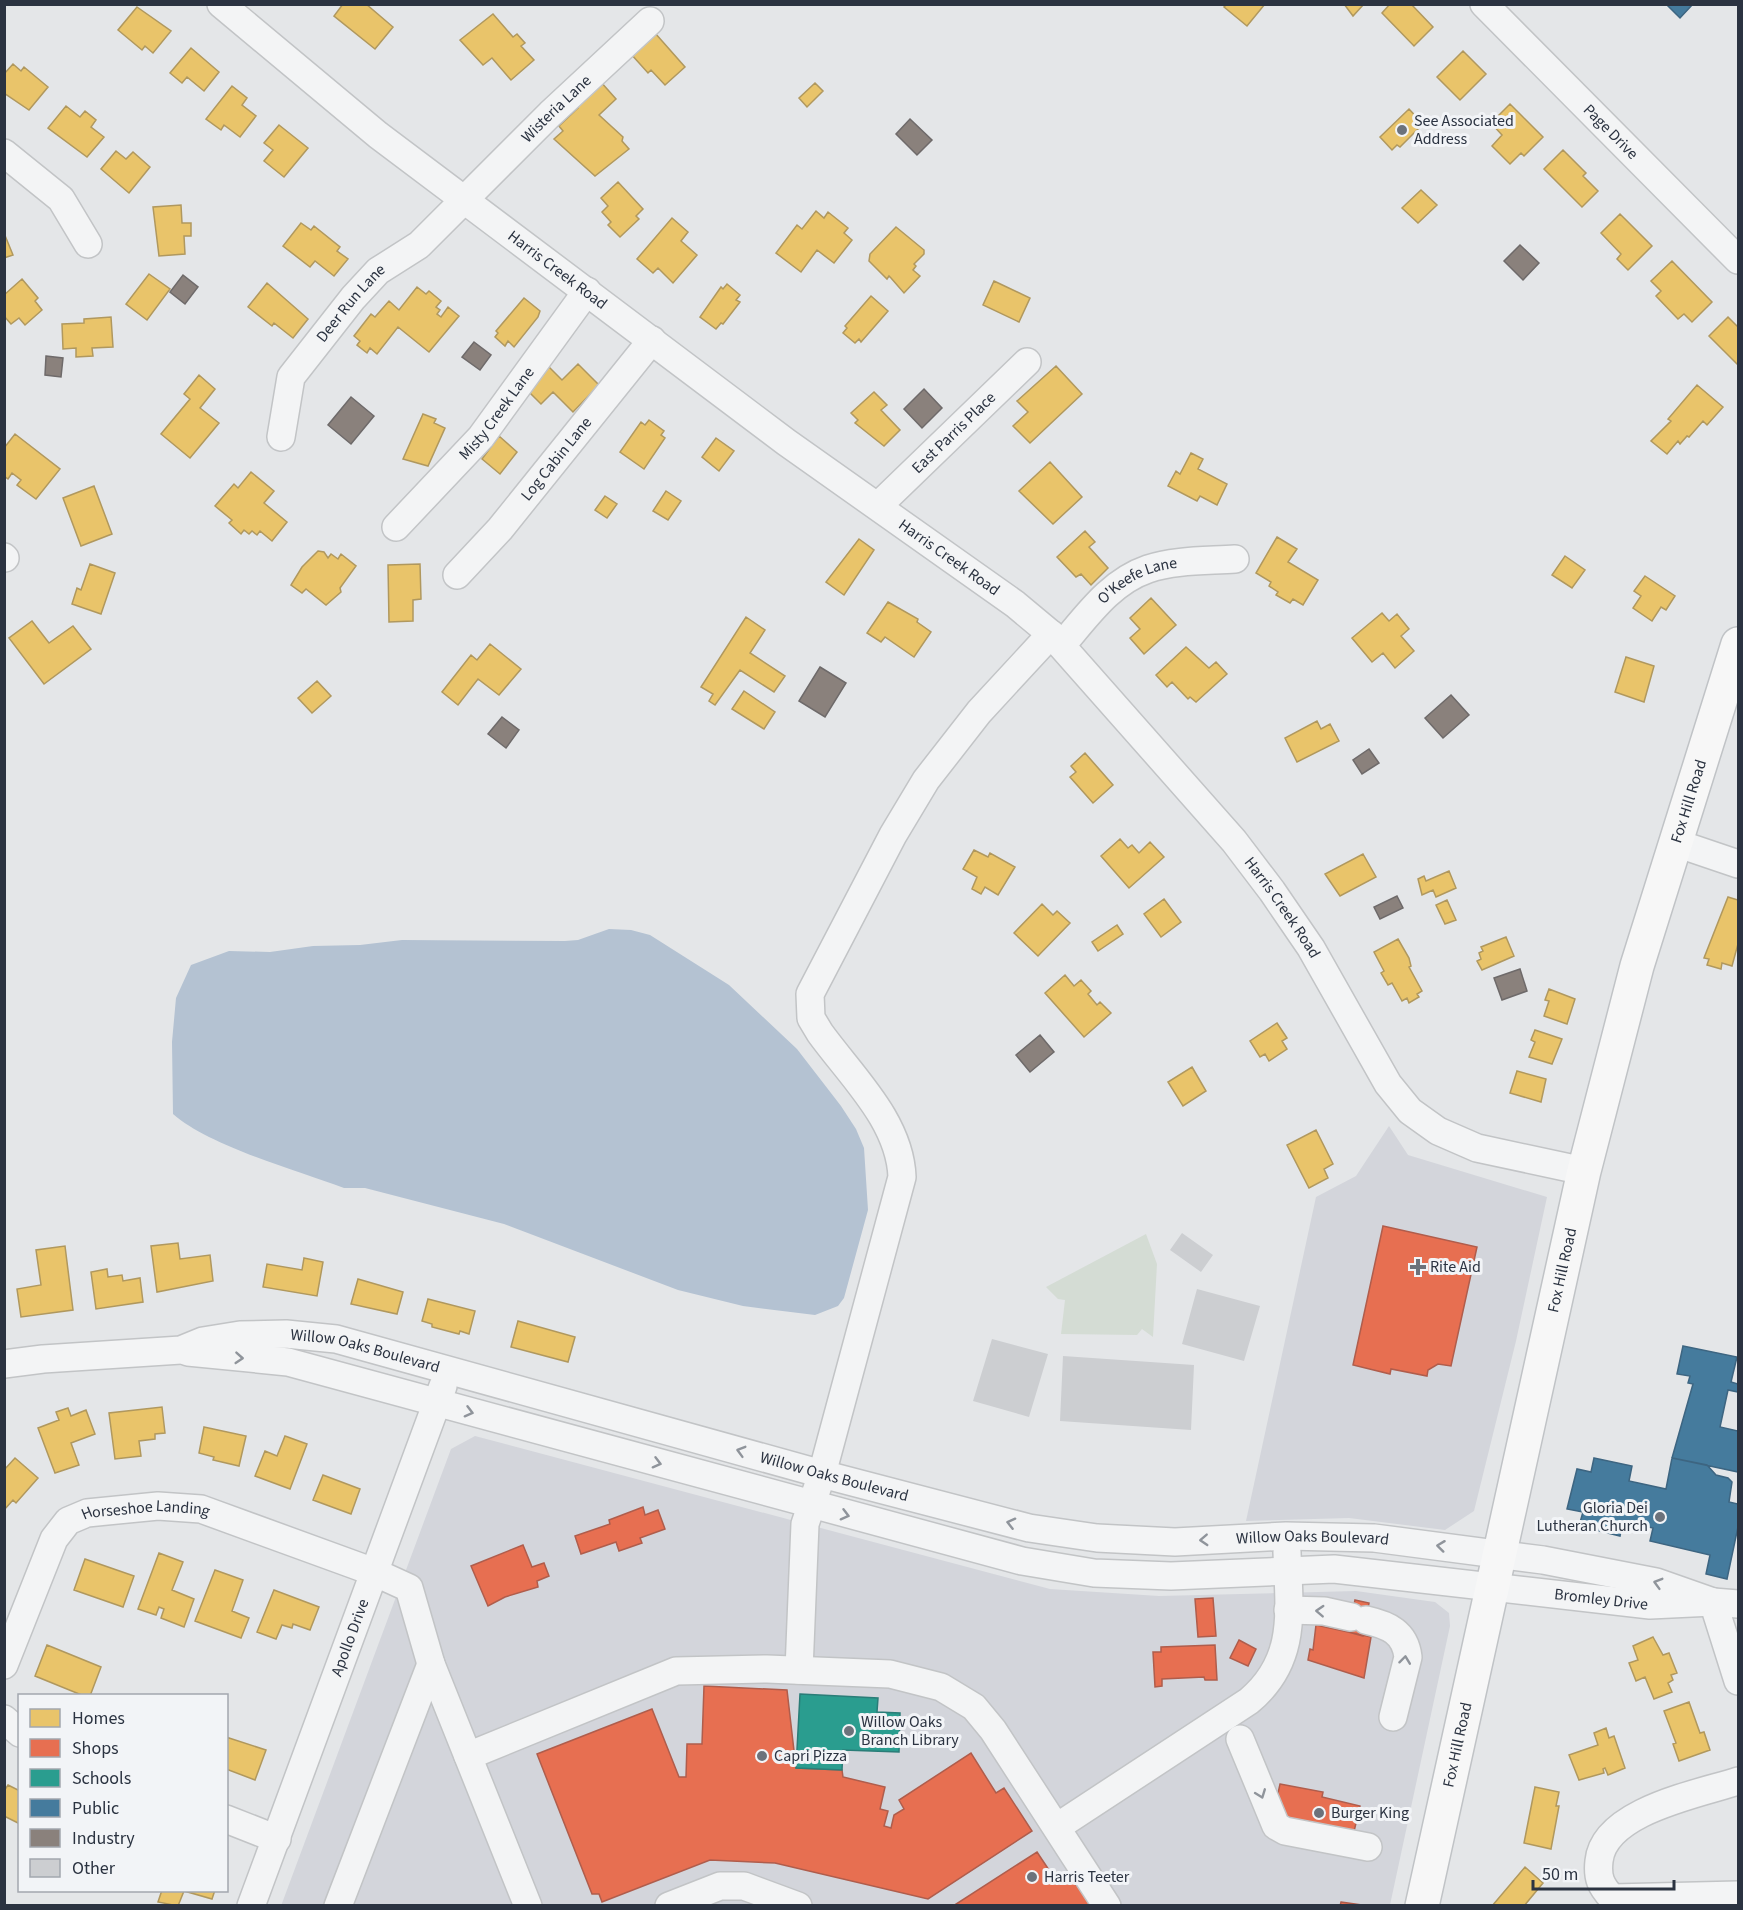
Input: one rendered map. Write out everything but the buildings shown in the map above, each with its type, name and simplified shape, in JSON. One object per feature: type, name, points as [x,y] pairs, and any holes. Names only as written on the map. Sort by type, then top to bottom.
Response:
[{"type":"main road","name":"Fox Hill Road","points":[[1422,1905],[1584,1171],[1637,966],[1738,644]]},
{"type":"street","name":"Harris Creek Road","points":[[220,4],[378,135],[786,441],[1015,604],[1057,639],[1234,841],[1272,891],[1311,948],[1388,1084],[1410,1111],[1438,1131],[1476,1148],[1584,1171]]},
{"type":"street","name":"Page Drive","points":[[1484,4],[1738,260]]},
{"type":"street","name":"Wisteria Lane","points":[[463,199],[650,21]]},
{"type":"street","points":[[4,153],[61,199],[88,244]]},
{"type":"street","name":"Deer Run Lane","points":[[281,436],[291,377],[378,271],[419,245],[463,199]]},
{"type":"street","name":"Misty Creek Lane","points":[[396,527],[481,436],[587,291]]},
{"type":"street","name":"Log Cabin Lane","points":[[457,575],[507,520],[652,340]]},
{"type":"street","name":"East Parris Place","points":[[879,506],[1027,362]]},
{"type":"street","name":"O'Keefe Lane","points":[[799,1670],[801,1572],[805,1524],[822,1474],[900,1189],[901,1164],[892,1134],[884,1118],[811,1018],[810,994],[893,835],[926,780],[979,712],[1103,598],[1131,577],[1149,568],[1235,559]]},
{"type":"street","points":[[1676,843],[1738,864]]},
{"type":"street","name":"Willow Oaks Boulevard","points":[[4,1364],[43,1359],[181,1350],[203,1341],[240,1335],[286,1334],[336,1340],[448,1369],[822,1474],[1029,1528],[1097,1538],[1174,1542],[1286,1536],[1374,1538],[1498,1554]]},
{"type":"street","name":"Willow Oaks Boulevard","points":[[181,1350],[196,1355],[288,1362],[1022,1562],[1094,1573],[1171,1576],[1334,1569],[1491,1586]]},
{"type":"street","name":"Apollo Drive","points":[[251,1905],[448,1369]]},
{"type":"street","name":"Horseshoe Landing","points":[[4,1665],[54,1539],[68,1521],[87,1513],[158,1506],[201,1509],[374,1572],[410,1588],[431,1664]]},
{"type":"street","points":[[1057,1827],[1260,1692],[1278,1667],[1285,1651],[1288,1610],[1286,1536]]},
{"type":"street","name":"Bromley Drive","points":[[1498,1554],[1656,1582],[1726,1603]]},
{"type":"street","name":"Bromley Drive","points":[[1491,1586],[1650,1605],[1726,1603]]},
{"type":"street","points":[[1726,1603],[1738,1681]]},
{"type":"street","points":[[1288,1610],[1324,1611],[1358,1618],[1394,1630],[1406,1647],[1407,1657],[1393,1717]]},
{"type":"street","points":[[431,1664],[528,1905]]},
{"type":"street","points":[[338,1905],[431,1664]]},
{"type":"street","points":[[468,1756],[676,1671],[799,1670],[890,1674],[941,1687],[974,1707],[1057,1827],[1107,1905]]},
{"type":"street","points":[[4,1719],[18,1731]]},
{"type":"street","points":[[1240,1739],[1276,1826],[1285,1831],[1368,1847]]},
{"type":"street","points":[[1738,1781],[1643,1813],[1624,1822],[1608,1837],[1600,1851],[1598,1866],[1600,1885],[1609,1902],[1738,1895]]},
{"type":"street","points":[[228,1820],[277,1839]]},
{"type":"street","points":[[669,1905],[720,1886],[744,1886],[798,1905]]},
{"type":"shaded area","points":[[1389,1126],[1408,1155],[1547,1197],[1516,1341],[1474,1511],[1445,1530],[1349,1518],[1246,1521],[1316,1197],[1356,1176]]},
{"type":"shaded area","points":[[1146,1234],[1157,1264],[1153,1337],[1142,1329],[1137,1335],[1061,1334],[1065,1300],[1058,1299],[1046,1287]]},
{"type":"shaded area","points":[[475,1436],[1050,1589],[1159,1596],[1356,1591],[1435,1602],[1449,1613],[1450,1626],[1390,1905],[281,1906],[451,1449]]},
{"type":"water","points":[[609,929],[631,930],[650,935],[729,985],[797,1049],[856,1129],[864,1148],[868,1210],[844,1298],[838,1306],[815,1315],[743,1306],[678,1290],[504,1224],[365,1188],[344,1188],[278,1165],[208,1137],[173,1114],[172,1042],[176,998],[191,965],[229,951],[270,952],[313,946],[360,945],[402,940],[565,941],[578,940]]},
{"type":"place","name":"See Associated Address","points":[[1402,130]]},
{"type":"place","name":"Rite Aid","points":[[1418,1267]]},
{"type":"place","name":"Gloria Dei Lutheran Church","points":[[1660,1517]]},
{"type":"place","name":"Willow Oaks Branch Library","points":[[849,1731]]},
{"type":"place","name":"Capri Pizza","points":[[762,1756]]},
{"type":"place","name":"Burger King","points":[[1319,1813]]},
{"type":"place","name":"Harris Teeter","points":[[1032,1877]]}]
